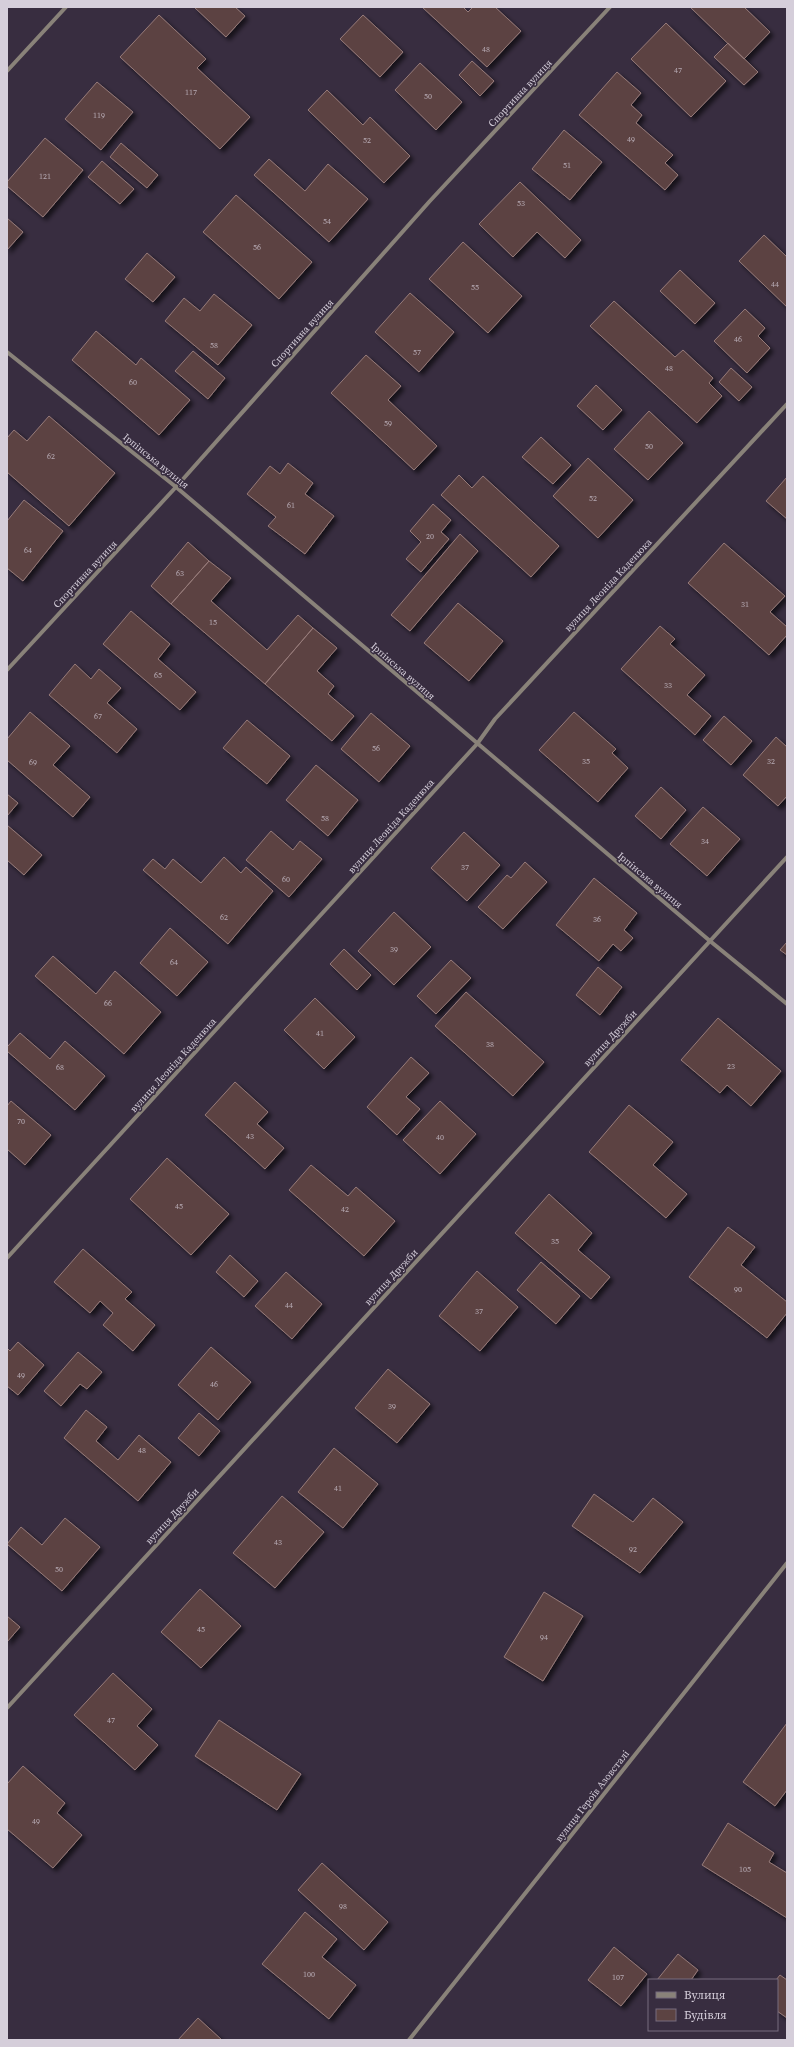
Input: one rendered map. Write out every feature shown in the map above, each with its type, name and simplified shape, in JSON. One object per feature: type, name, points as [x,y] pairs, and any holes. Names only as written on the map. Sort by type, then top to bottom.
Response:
[{"type":"street","points":[[7,71],[66,7]]},
{"type":"street","name":"Спортивна вулиця","points":[[7,670],[176,487],[429,202],[610,7]]},
{"type":"street","name":"Ірпінська вулиця","points":[[7,352],[176,487],[476,744],[787,1004]]},
{"type":"street","name":"вулиця Леоніда Каденюка","points":[[7,1258],[476,744],[495,719],[787,404]]},
{"type":"street","name":"вулиця Дружби","points":[[7,1708],[787,857]]},
{"type":"street","name":"вулиця Героїв Азовсталі","points":[[409,2040],[786,1565]]},
{"type":"building","points":[[194,7],[235,7],[245,16],[226,37]]},
{"type":"building","points":[[422,7],[463,7],[468,12],[473,7],[495,7],[521,31],[487,67]]},
{"type":"building","points":[[690,7],[744,7],[770,32],[744,59]]},
{"type":"building","points":[[159,15],[206,59],[197,68],[250,117],[220,149],[120,57]]},
{"type":"building","points":[[363,15],[403,52],[380,77],[340,39]]},
{"type":"building","points":[[666,23],[726,81],[691,117],[631,59]]},
{"type":"building","points":[[728,43],[758,72],[744,85],[714,57]]},
{"type":"building","points":[[472,61],[494,81],[480,96],[459,75]]},
{"type":"building","points":[[420,63],[462,102],[436,130],[395,90]]},
{"type":"building","points":[[617,72],[641,93],[631,105],[642,115],[636,123],[673,155],[665,163],[678,175],[665,190],[579,115]]},
{"type":"building","points":[[97,82],[133,112],[101,150],[65,119]]},
{"type":"building","points":[[327,90],[363,125],[370,117],[410,156],[384,183],[308,110]]},
{"type":"building","points":[[564,130],[602,162],[570,200],[532,169]]},
{"type":"building","points":[[45,138],[83,170],[43,217],[7,186],[7,182]]},
{"type":"building","points":[[121,143],[158,175],[147,188],[110,157]]},
{"type":"building","points":[[269,159],[305,191],[328,164],[368,199],[329,242],[254,175]]},
{"type":"building","points":[[102,161],[134,189],[120,204],[88,177]]},
{"type":"building","points":[[520,182],[581,240],[565,258],[537,232],[513,257],[479,224]]},
{"type":"building","points":[[236,195],[312,262],[279,299],[203,232]]},
{"type":"building","points":[[7,218],[23,232],[7,250]]},
{"type":"building","points":[[764,235],[787,257],[787,307],[739,261]]},
{"type":"building","points":[[463,242],[522,296],[488,333],[429,279]]},
{"type":"building","points":[[147,253],[175,277],[153,302],[125,279]]},
{"type":"building","points":[[680,270],[715,303],[695,324],[660,291]]},
{"type":"building","points":[[410,293],[454,332],[419,372],[375,332]]},
{"type":"building","points":[[214,294],[252,325],[218,365],[165,321],[184,298],[200,311]]},
{"type":"building","points":[[614,301],[675,357],[683,350],[713,378],[709,383],[722,396],[697,423],[590,326]]},
{"type":"building","points":[[745,309],[765,328],[758,336],[770,348],[747,373],[714,341]]},
{"type":"building","points":[[96,331],[136,365],[141,358],[190,400],[159,435],[72,360]]},
{"type":"building","points":[[193,351],[225,378],[208,399],[175,371]]},
{"type":"building","points":[[366,355],[401,386],[388,400],[437,446],[414,470],[331,393]]},
{"type":"building","points":[[731,368],[752,387],[739,401],[719,382]]},
{"type":"building","points":[[596,385],[622,410],[603,430],[577,406]]},
{"type":"building","points":[[649,411],[683,443],[648,480],[614,449]]},
{"type":"building","points":[[49,416],[115,473],[69,526],[7,472],[7,438],[14,430],[27,441]]},
{"type":"building","points":[[541,437],[571,465],[553,484],[522,457]]},
{"type":"building","points":[[588,458],[633,500],[598,538],[553,496]]},
{"type":"building","points":[[288,463],[313,483],[305,494],[334,516],[305,554],[268,526],[276,517],[247,494],[270,466],[280,474]]},
{"type":"building","points":[[459,475],[472,488],[483,476],[559,546],[531,577],[441,495]]},
{"type":"building","points":[[787,477],[787,519],[766,501]]},
{"type":"building","points":[[24,500],[63,531],[23,581],[7,568],[7,521]]},
{"type":"building","points":[[433,504],[451,520],[441,532],[449,539],[421,572],[406,559],[421,542],[410,531]]},
{"type":"building","points":[[460,534],[478,551],[410,631],[391,615]]},
{"type":"building","points":[[188,542],[209,561],[171,604],[151,586]]},
{"type":"building","points":[[724,543],[785,596],[770,612],[787,627],[787,635],[769,655],[688,583]]},
{"type":"building","points":[[209,561],[231,578],[211,601],[267,650],[298,615],[313,628],[265,684],[171,604]]},
{"type":"building","points":[[458,603],[503,641],[469,681],[424,643]]},
{"type":"building","points":[[131,611],[170,644],[158,659],[196,692],[180,710],[103,644]]},
{"type":"building","points":[[660,626],[675,639],[670,644],[705,675],[687,695],[711,716],[695,735],[621,669]]},
{"type":"building","points":[[313,628],[337,648],[317,671],[334,686],[328,694],[354,716],[332,741],[265,684]]},
{"type":"building","points":[[75,664],[91,679],[99,669],[121,688],[107,703],[137,729],[117,753],[49,695]]},
{"type":"building","points":[[30,712],[70,746],[53,765],[90,797],[73,817],[7,760],[7,739]]},
{"type":"building","points":[[574,712],[616,749],[612,753],[628,768],[598,802],[539,750]]},
{"type":"building","points":[[371,713],[410,746],[379,782],[341,749]]},
{"type":"building","points":[[724,716],[752,741],[731,765],[703,740]]},
{"type":"building","points":[[247,720],[290,756],[267,784],[223,748]]},
{"type":"building","points":[[776,737],[787,747],[787,796],[778,806],[743,775]]},
{"type":"building","points":[[316,765],[358,800],[328,836],[286,800]]},
{"type":"building","points":[[661,787],[686,810],[661,839],[635,816]]},
{"type":"building","points":[[7,794],[18,803],[7,816]]},
{"type":"building","points":[[703,807],[740,839],[707,876],[670,844]]},
{"type":"building","points":[[7,825],[42,855],[24,875],[7,860]]},
{"type":"building","points":[[271,831],[293,850],[300,841],[322,859],[289,897],[246,860]]},
{"type":"building","points":[[464,832],[500,865],[467,901],[431,868]]},
{"type":"building","points":[[224,857],[241,873],[246,867],[273,891],[228,944],[143,870],[153,859],[165,869],[173,859],[201,883]]},
{"type":"building","points":[[525,862],[547,882],[503,929],[478,907],[507,875],[511,878]]},
{"type":"building","points":[[594,878],[637,913],[624,930],[633,938],[621,951],[613,944],[599,961],[556,925]]},
{"type":"building","points":[[394,912],[431,947],[394,985],[358,951]]},
{"type":"building","points":[[170,928],[208,962],[177,996],[140,963]]},
{"type":"building","points":[[787,942],[787,955],[780,950]]},
{"type":"building","points":[[344,949],[371,975],[357,990],[330,964]]},
{"type":"building","points":[[53,956],[96,994],[115,971],[161,1012],[124,1054],[35,976]]},
{"type":"building","points":[[451,960],[471,978],[436,1014],[417,996]]},
{"type":"building","points":[[598,967],[622,987],[600,1015],[576,995]]},
{"type":"building","points":[[466,992],[544,1062],[513,1096],[435,1026]]},
{"type":"building","points":[[315,998],[355,1037],[324,1069],[284,1030]]},
{"type":"building","points":[[718,1018],[781,1071],[751,1106],[727,1085],[720,1093],[681,1060]]},
{"type":"building","points":[[20,1033],[50,1059],[65,1041],[105,1076],[75,1110],[7,1051],[7,1047]]},
{"type":"building","points":[[411,1057],[429,1073],[406,1097],[420,1109],[397,1135],[367,1107]]},
{"type":"building","points":[[235,1082],[268,1112],[257,1124],[284,1148],[265,1169],[205,1115]]},
{"type":"building","points":[[11,1101],[51,1135],[25,1165],[7,1149],[7,1106]]},
{"type":"building","points":[[440,1101],[476,1134],[440,1174],[403,1140]]},
{"type":"building","points":[[629,1105],[673,1142],[653,1165],[687,1194],[666,1218],[589,1152]]},
{"type":"building","points":[[167,1158],[229,1214],[191,1255],[130,1199]]},
{"type":"building","points":[[311,1165],[348,1196],[356,1187],[395,1221],[364,1256],[289,1190]]},
{"type":"building","points":[[549,1194],[592,1233],[578,1250],[610,1277],[591,1299],[515,1233]]},
{"type":"building","points":[[728,1227],[755,1247],[741,1265],[787,1302],[787,1313],[767,1338],[689,1277]]},
{"type":"building","points":[[83,1249],[132,1292],[125,1299],[155,1325],[133,1351],[103,1325],[113,1313],[100,1301],[90,1313],[54,1282]]},
{"type":"building","points":[[230,1255],[258,1281],[244,1297],[216,1272]]},
{"type":"building","points":[[541,1262],[580,1296],[556,1324],[517,1290]]},
{"type":"building","points":[[477,1271],[518,1307],[480,1351],[439,1316]]},
{"type":"building","points":[[286,1272],[322,1304],[292,1339],[255,1306]]},
{"type":"building","points":[[18,1342],[44,1365],[18,1395],[7,1386],[7,1348],[10,1351]]},
{"type":"building","points":[[211,1347],[251,1382],[218,1420],[178,1385]]},
{"type":"building","points":[[78,1352],[102,1372],[87,1389],[80,1384],[61,1406],[44,1391]]},
{"type":"building","points":[[388,1369],[430,1404],[397,1443],[355,1408]]},
{"type":"building","points":[[86,1410],[107,1427],[96,1441],[118,1460],[139,1435],[171,1462],[138,1501],[64,1438]]},
{"type":"building","points":[[199,1413],[220,1431],[199,1456],[178,1438]]},
{"type":"building","points":[[334,1448],[378,1484],[343,1528],[298,1492]]},
{"type":"building","points":[[594,1494],[633,1522],[653,1498],[683,1522],[640,1573],[572,1526]]},
{"type":"building","points":[[282,1496],[324,1532],[275,1588],[233,1553]]},
{"type":"building","points":[[65,1518],[100,1547],[62,1591],[7,1544],[21,1527],[42,1545]]},
{"type":"building","points":[[200,1589],[241,1626],[201,1668],[161,1632]]},
{"type":"building","points":[[544,1592],[583,1616],[543,1681],[504,1657]]},
{"type":"building","points":[[7,1616],[20,1627],[7,1642]]},
{"type":"building","points":[[113,1673],[152,1709],[137,1726],[158,1745],[135,1770],[74,1715]]},
{"type":"building","points":[[219,1720],[301,1774],[277,1810],[195,1756]]},
{"type":"building","points":[[787,1723],[787,1790],[775,1806],[743,1782]]},
{"type":"building","points":[[23,1766],[65,1803],[57,1813],[82,1835],[53,1868],[7,1829],[7,1784]]},
{"type":"building","points":[[728,1823],[774,1853],[769,1862],[787,1873],[787,1918],[702,1865]]},
{"type":"building","points":[[322,1863],[388,1922],[364,1950],[298,1890]]},
{"type":"building","points":[[305,1912],[337,1939],[322,1957],[356,1985],[329,2019],[262,1964]]},
{"type":"building","points":[[614,1947],[647,1974],[621,2006],[588,1980]]},
{"type":"building","points":[[678,1954],[698,1970],[692,1979],[658,1979]]},
{"type":"building","points":[[780,1975],[787,1980],[787,2018],[778,2012],[777,1979]]},
{"type":"building","points":[[198,2018],[222,2040],[178,2040]]}]
